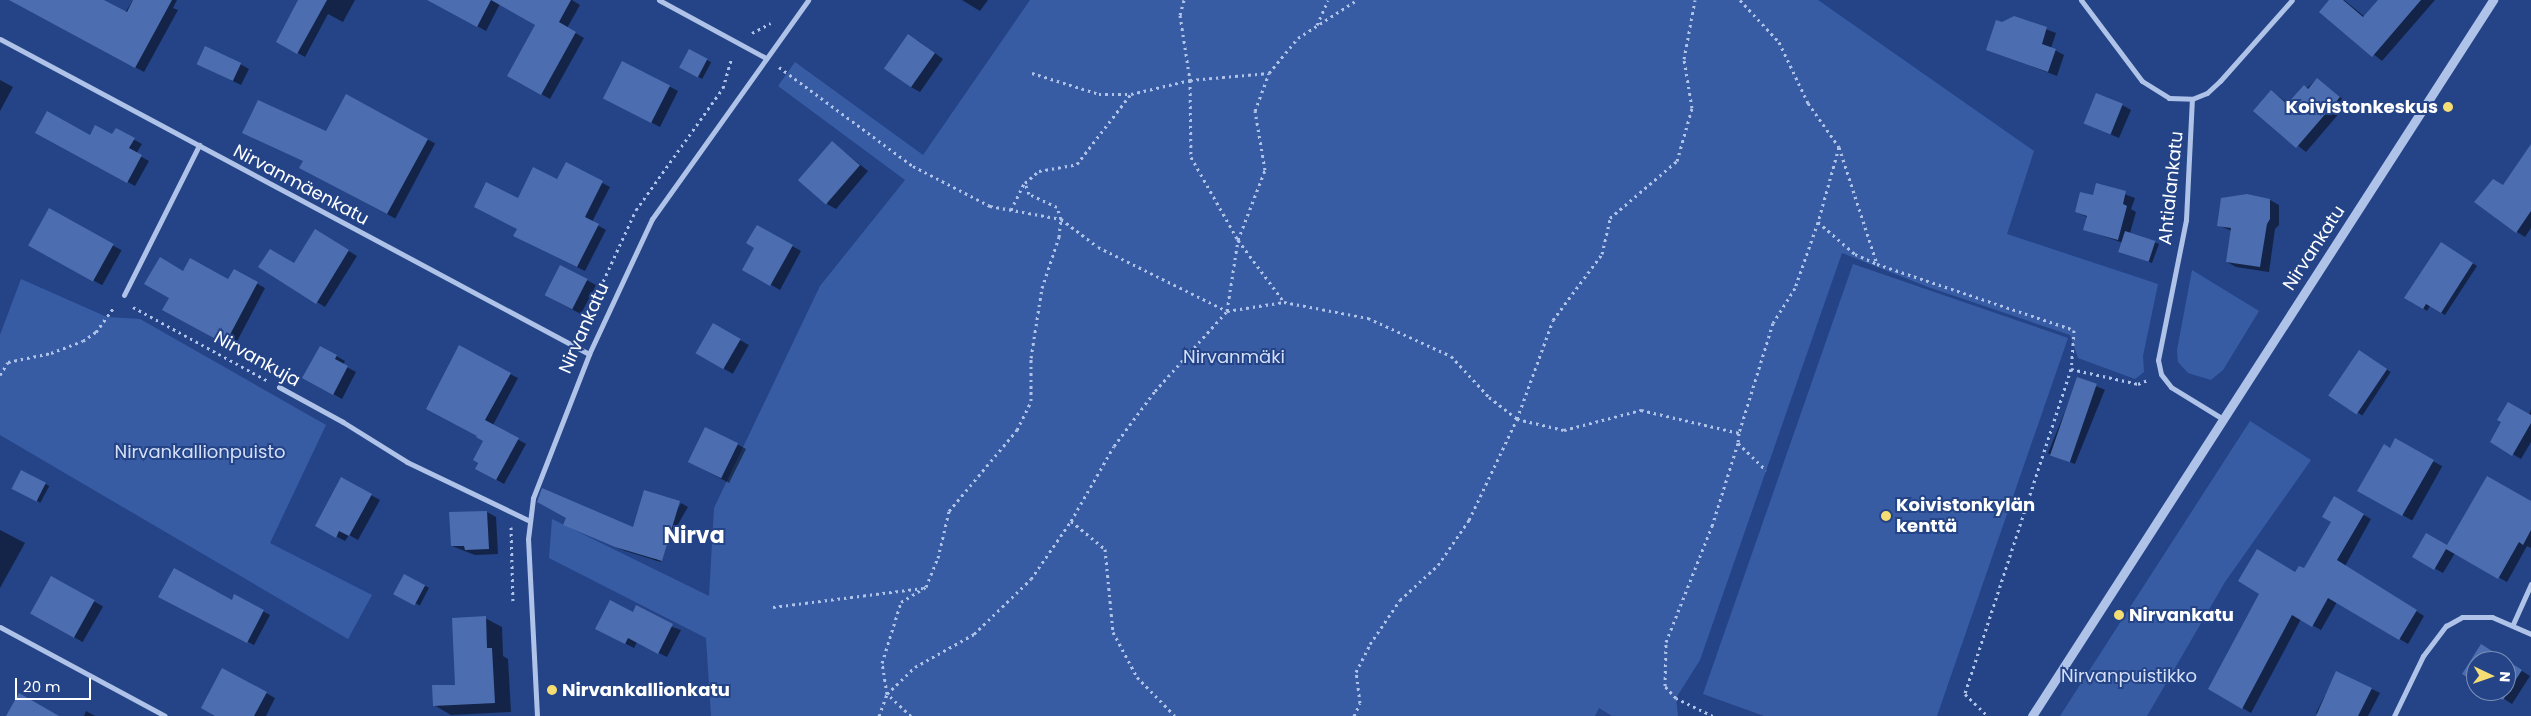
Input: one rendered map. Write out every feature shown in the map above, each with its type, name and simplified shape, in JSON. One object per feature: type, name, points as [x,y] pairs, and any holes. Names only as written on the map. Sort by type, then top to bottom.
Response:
[{"type":"street","points":[[659,0],[766,58]]},
{"type":"street","name":"Nirvankatu","points":[[537,716],[528,520],[532,498],[589,354],[652,219],[808,0]]},
{"type":"street","points":[[2081,0],[2142,81],[2169,98],[2192,99],[2207,93],[2220,81],[2292,0]]},
{"type":"street","name":"Nirvankatu","points":[[2032,716],[2493,0]]},
{"type":"street","name":"Nirvanmäenkatu","points":[[0,39],[589,354]]},
{"type":"street","name":"Ahtialankatu","points":[[2161,374],[2160,346],[2186,220],[2192,99]]},
{"type":"street","points":[[124,295],[199,145]]},
{"type":"street","points":[[2161,374],[2171,386],[2223,419]]},
{"type":"street","name":"Nirvankuja","points":[[279,388],[347,424],[407,462],[528,520]]},
{"type":"street","points":[[2513,624],[2531,584]]},
{"type":"street","points":[[2394,716],[2423,656],[2446,626],[2462,617],[2492,617],[2513,624],[2531,634]]},
{"type":"street","points":[[0,627],[165,716]]},
{"type":"path","points":[[1184,0],[1180,15],[1190,80],[1191,157],[1238,240],[1284,302]]},
{"type":"path","points":[[1317,26],[1328,0]]},
{"type":"path","points":[[879,716],[887,694],[915,667],[974,634],[1031,579],[1070,521],[1114,446],[1155,391],[1227,311],[1238,240],[1265,170],[1255,111],[1268,73],[1298,38],[1357,0]]},
{"type":"path","points":[[1354,716],[1360,703],[1356,672],[1370,644],[1400,600],[1438,565],[1469,520],[1517,419],[1553,320],[1602,254],[1610,218],[1677,161],[1692,108],[1684,59],[1695,0]]},
{"type":"path","points":[[1740,0],[1779,42],[1808,103],[1839,147],[1877,264]]},
{"type":"path","points":[[766,58],[912,166],[990,206],[1061,218],[1098,247],[1227,311],[1284,302],[1368,318],[1451,356],[1489,397],[1517,419],[1564,430],[1641,410],[1739,433]]},
{"type":"path","points":[[1032,73],[1099,94],[1131,94],[1190,80],[1268,73]]},
{"type":"path","points":[[1011,210],[1025,183],[1039,171],[1076,164],[1131,94]]},
{"type":"path","points":[[1713,716],[1676,698],[1665,686],[1666,642],[1712,526],[1773,323],[1795,288],[1818,222],[1839,147]]},
{"type":"path","points":[[912,716],[887,694],[882,663],[901,602],[926,587],[938,558],[949,511],[1017,430],[1031,401],[1031,358],[1042,288],[1059,237],[1061,218],[1057,206],[1029,194],[1025,183]]},
{"type":"path","points":[[1818,222],[1855,254],[1877,264],[2074,330],[2071,369],[1965,694],[1988,716]]},
{"type":"path","points":[[0,375],[8,362],[51,353],[83,340],[96,332],[124,295]]},
{"type":"path","name":"Nirvankuja","points":[[124,295],[135,309],[279,388]]},
{"type":"path","points":[[2071,369],[2138,384],[2161,374]]},
{"type":"path","points":[[1738,444],[1766,470]]},
{"type":"path","points":[[1070,521],[1105,549],[1113,632],[1137,678],[1173,715]]},
{"type":"path","points":[[773,607],[926,587]]},
{"type":"green space","name":"Nirvanmäki","points":[[1030,0],[1818,0],[2034,151],[2007,234],[2158,284],[2143,356],[2144,372],[2135,379],[2078,358],[2070,335],[1928,287],[1842,253],[1700,660],[1676,698],[1678,716],[1612,716],[1599,708],[1595,716],[711,716],[706,638],[549,558],[552,519],[709,596],[714,508],[820,286],[905,180],[778,86],[795,62],[923,155]]},
{"type":"green space","name":"Koivistonkylän kenttä","points":[[1853,264],[2068,338],[1937,716],[1764,716],[1703,694]]},
{"type":"green space","points":[[2192,270],[2259,311],[2223,370],[2211,380],[2188,373],[2178,362],[2177,350]]},
{"type":"green space","name":"Nirvankallionpuisto","points":[[21,279],[107,317],[140,319],[326,425],[270,543],[372,595],[348,639],[0,435],[0,335]]},
{"type":"green space","name":"Nirvanpuistikko","points":[[2250,421],[2311,460],[2225,582],[2147,716],[2060,716]]},
{"type":"building","points":[[9,0],[104,0],[127,12],[133,0],[172,0],[135,68]]},
{"type":"building","points":[[298,0],[327,0],[297,54],[276,42]]},
{"type":"building","points":[[427,0],[491,0],[477,27]]},
{"type":"building","points":[[491,0],[571,0],[559,22],[576,32],[541,95],[507,76],[535,25]]},
{"type":"building","points":[[2329,0],[2343,0],[2363,17],[2378,0],[2421,0],[2372,57],[2319,12]]},
{"type":"building","points":[[2014,16],[2047,27],[2042,44],[2056,49],[2048,72],[1986,50],[1996,20],[2002,22]]},
{"type":"building","points":[[908,34],[935,53],[911,87],[884,68]]},
{"type":"building","points":[[205,46],[241,63],[233,81],[197,64]]},
{"type":"building","points":[[689,49],[708,59],[698,77],[679,68]]},
{"type":"building","points":[[622,61],[670,86],[651,123],[603,98]]},
{"type":"building","points":[[2317,78],[2340,97],[2296,148],[2253,111],[2271,90],[2287,104],[2304,85],[2308,89]]},
{"type":"building","points":[[2096,93],[2123,104],[2111,134],[2084,124]]},
{"type":"building","points":[[346,94],[428,139],[387,214],[299,168],[303,161],[242,133],[258,100],[326,131]]},
{"type":"building","points":[[47,111],[90,135],[95,125],[112,134],[116,128],[135,138],[129,148],[142,155],[127,183],[35,133]]},
{"type":"building","points":[[832,141],[860,165],[826,205],[798,180]]},
{"type":"building","points":[[2531,144],[2531,211],[2516,233],[2474,202],[2493,179],[2503,185]]},
{"type":"building","points":[[566,162],[603,181],[585,217],[599,224],[577,267],[513,236],[517,229],[474,207],[486,182],[518,198],[533,167],[557,179]]},
{"type":"building","points":[[2096,183],[2126,191],[2123,204],[2127,206],[2118,240],[2083,230],[2087,216],[2075,212],[2080,192],[2093,195]]},
{"type":"building","points":[[2247,194],[2270,199],[2270,219],[2267,224],[2260,267],[2226,262],[2231,228],[2217,226],[2221,198]]},
{"type":"building","points":[[49,208],[114,244],[93,281],[28,246]]},
{"type":"building","points":[[757,225],[793,245],[770,286],[742,270],[754,248],[746,243]]},
{"type":"building","points":[[315,229],[349,250],[316,304],[258,267],[270,249],[294,263]]},
{"type":"building","points":[[2125,231],[2155,241],[2149,262],[2118,252]]},
{"type":"building","points":[[2441,242],[2473,263],[2441,313],[2426,304],[2423,309],[2404,298]]},
{"type":"building","points":[[160,257],[183,271],[190,258],[228,279],[234,269],[258,282],[225,344],[162,310],[169,298],[144,284]]},
{"type":"building","points":[[560,265],[588,279],[572,309],[545,295]]},
{"type":"building","points":[[713,323],[741,339],[723,369],[696,353]]},
{"type":"building","points":[[459,345],[511,373],[485,420],[519,438],[496,480],[475,469],[478,463],[473,460],[483,441],[426,409]]},
{"type":"building","points":[[320,346],[337,355],[335,359],[348,366],[333,395],[302,378]]},
{"type":"building","points":[[2359,350],[2387,369],[2356,415],[2328,396]]},
{"type":"building","points":[[2077,377],[2097,384],[2070,462],[2050,455]]},
{"type":"building","points":[[2508,402],[2531,415],[2531,423],[2512,456],[2490,442],[2501,422],[2497,420]]},
{"type":"building","points":[[705,427],[738,443],[721,478],[688,462]]},
{"type":"building","points":[[2395,438],[2434,460],[2402,516],[2357,491],[2384,444],[2390,448]]},
{"type":"building","points":[[21,470],[46,483],[36,501],[11,489]]},
{"type":"building","points":[[2487,476],[2531,501],[2531,530],[2523,545],[2519,542],[2498,579],[2446,549],[2434,570],[2412,557],[2426,533],[2447,545]]},
{"type":"building","points":[[341,477],[372,494],[349,536],[339,531],[336,538],[315,526]]},
{"type":"building","points":[[542,488],[633,527],[644,490],[680,501],[662,561],[615,547],[563,525],[566,518],[537,502]]},
{"type":"building","points":[[2334,496],[2364,514],[2337,560],[2417,610],[2399,640],[2328,598],[2312,627],[2292,615],[2242,709],[2208,689],[2259,594],[2238,581],[2257,549],[2295,572],[2299,566],[2304,568],[2331,522],[2322,517]]},
{"type":"building","points":[[487,511],[489,549],[465,550],[464,546],[451,546],[449,512]]},
{"type":"building","points":[[174,568],[232,600],[234,594],[264,610],[247,643],[158,597]]},
{"type":"building","points":[[404,574],[425,585],[414,606],[393,594]]},
{"type":"building","points":[[51,576],[95,600],[74,638],[30,614]]},
{"type":"building","points":[[610,600],[633,612],[636,605],[673,624],[658,654],[628,638],[625,644],[595,629]]},
{"type":"building","points":[[486,616],[487,648],[492,648],[495,703],[433,706],[432,685],[455,685],[452,618]]},
{"type":"building","points":[[2481,644],[2492,651],[2477,651]]},
{"type":"building","points":[[2516,666],[2522,670],[2516,679]]},
{"type":"building","points":[[222,668],[267,692],[254,716],[215,716],[201,708]]},
{"type":"building","points":[[2466,668],[2466,677],[2462,674]]},
{"type":"building","points":[[2336,671],[2372,688],[2358,716],[2316,716]]},
{"type":"building","points":[[19,693],[59,716],[6,716]]},
{"type":"place","name":"Koivistonkeskus","points":[[2448,107]]},
{"type":"place","name":"Koivistonkylän kenttä","points":[[1886,516]]},
{"type":"place","name":"Nirvankatu","points":[[2119,615]]},
{"type":"place","name":"Nirvankallionkatu","points":[[552,690]]},
{"type":"district","name":"Nirva","points":[[694,536]]}]
